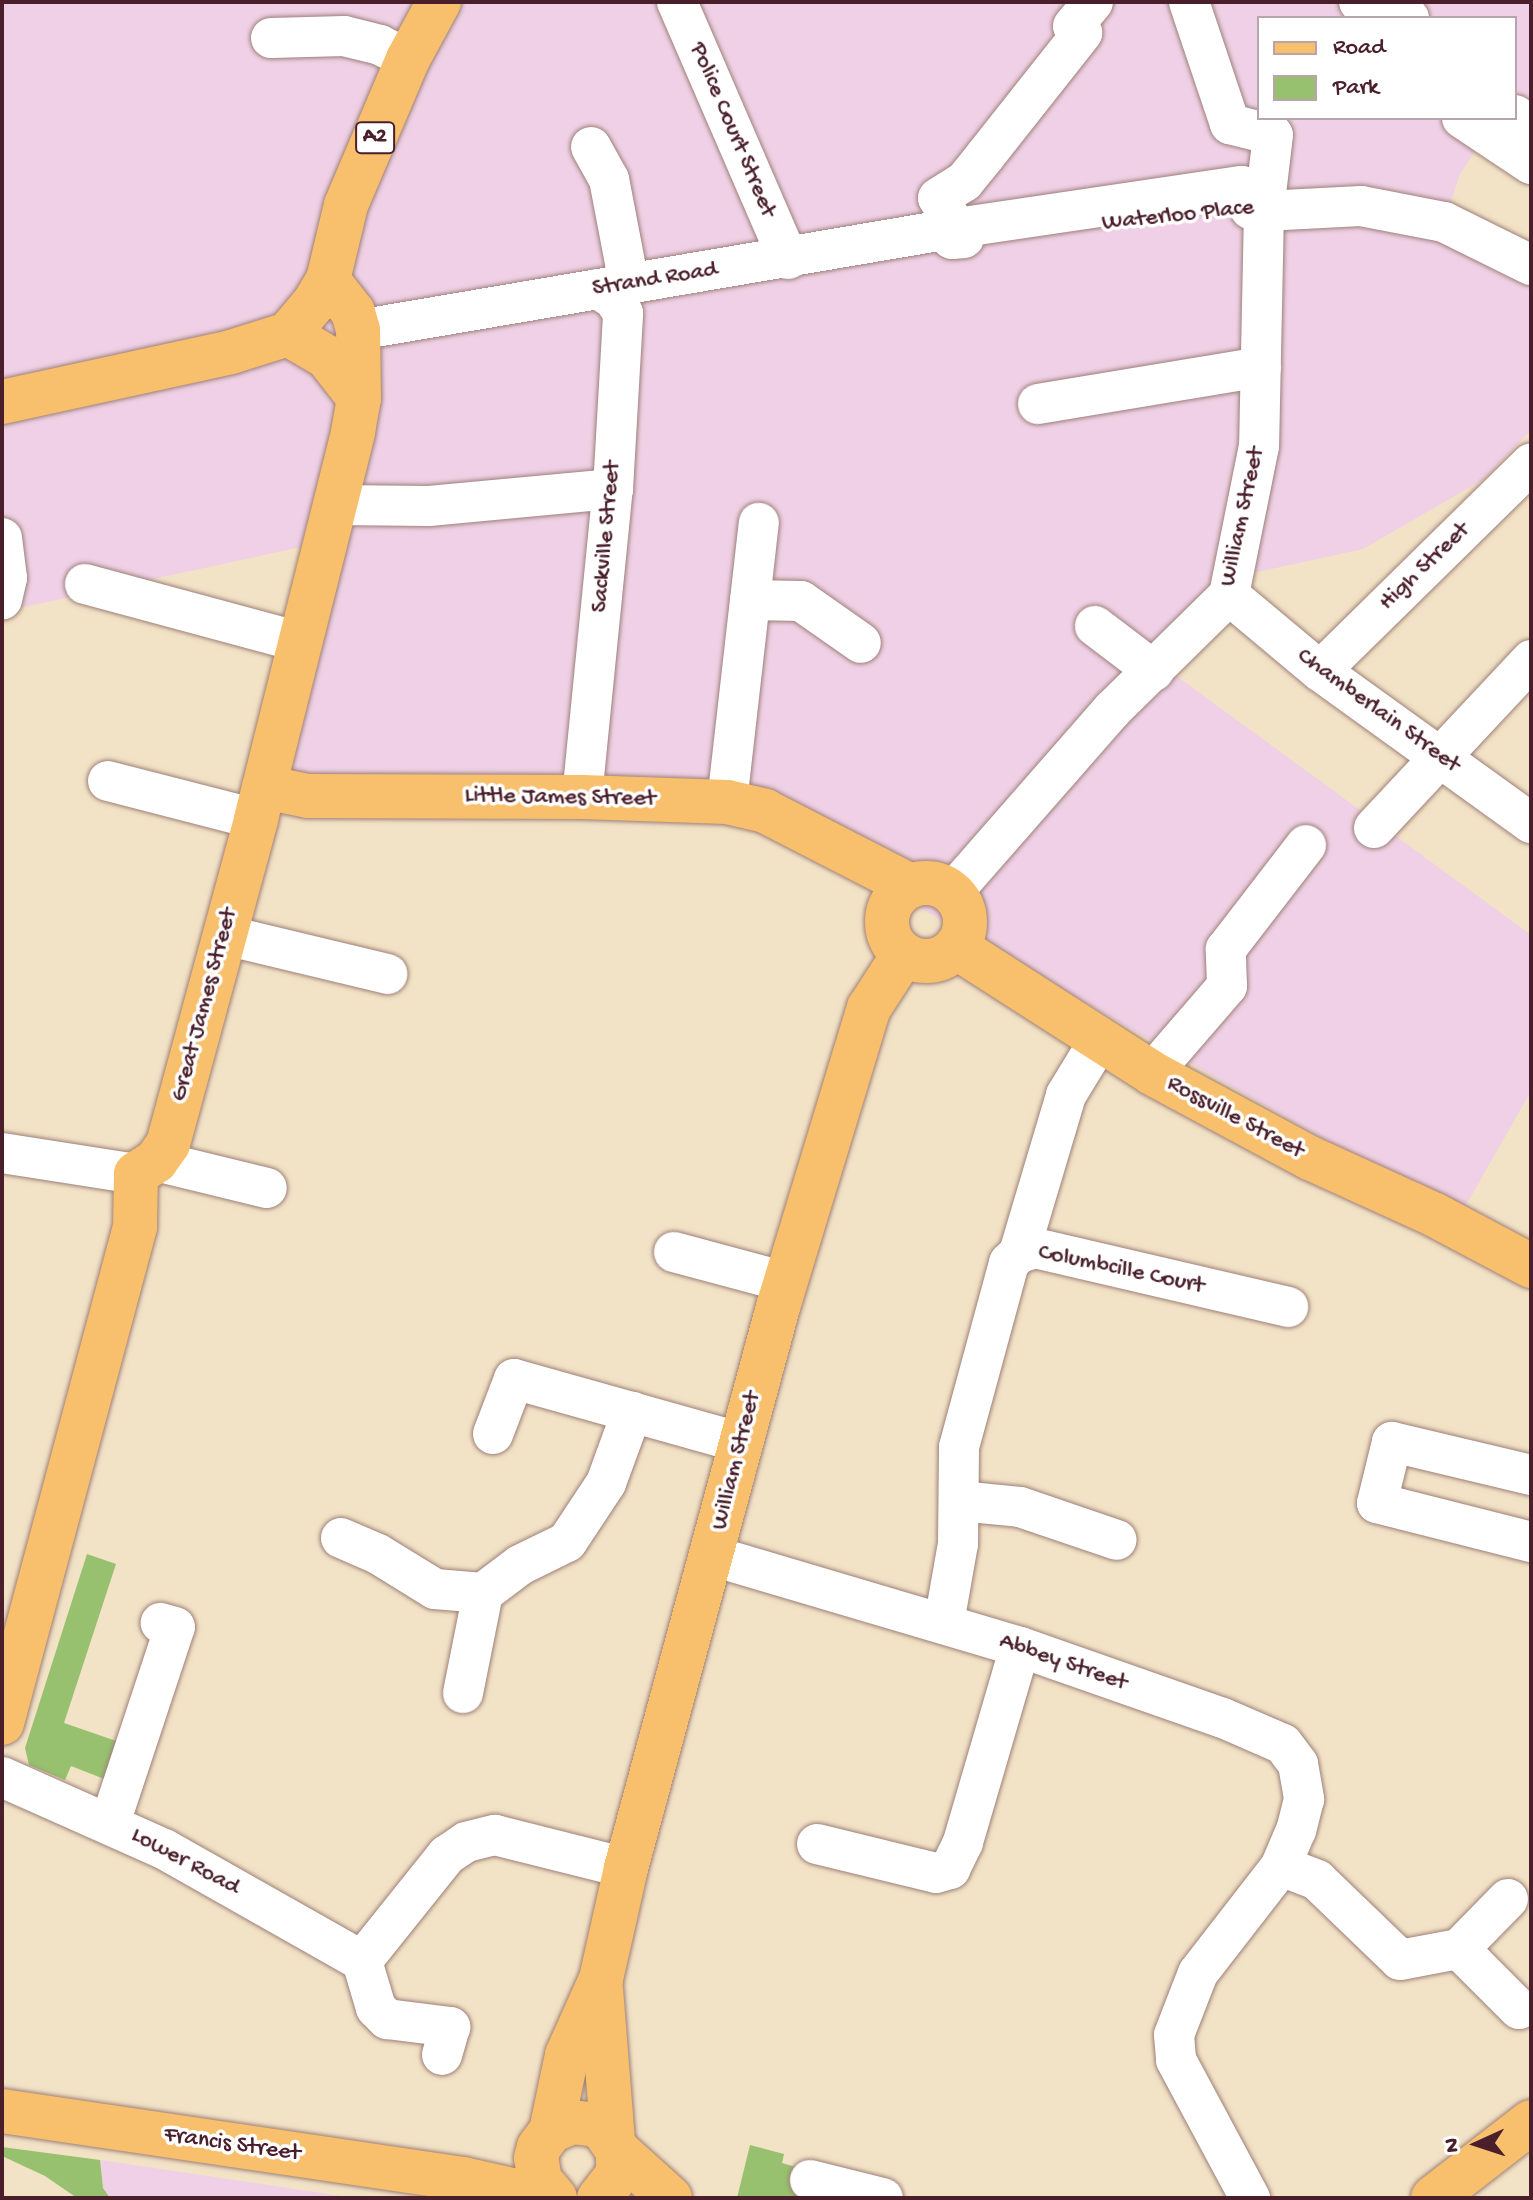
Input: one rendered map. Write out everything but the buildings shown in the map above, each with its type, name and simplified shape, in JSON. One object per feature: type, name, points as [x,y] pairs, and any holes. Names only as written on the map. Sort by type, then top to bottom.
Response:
[{"type":"main road","name":"A2","points":[[288,334],[314,303],[328,280],[346,205],[408,59],[439,2]]},
{"type":"main road","name":"Great James Street","points":[[2,1723],[135,1227],[146,1168],[168,1144],[336,505],[359,398],[358,330],[353,312],[328,280]]},
{"type":"main road","points":[[2,402],[231,352],[288,334],[327,357],[359,398]]},
{"type":"main road","name":"Little James Street","points":[[260,803],[308,796],[582,797],[727,802],[765,811],[917,895]]},
{"type":"main road","points":[[917,895],[959,901],[965,922],[956,947],[932,961],[904,954],[891,939],[888,929],[917,895]]},
{"type":"main road","name":"Rossville Street","points":[[956,947],[1152,1073],[1310,1158],[1530,1263]]},
{"type":"main road","name":"William Street","points":[[548,2195],[536,2169],[567,2055],[601,1979],[626,1868],[782,1294],[869,1008],[904,954]]},
{"type":"main road","name":"William Street","points":[[601,1979],[604,2058],[615,2146]]},
{"type":"main road","name":"Francis Street","points":[[2,2111],[463,2179],[548,2195]]},
{"type":"main road","name":"Francis Street","points":[[463,2179],[509,2164],[572,2122],[584,2122],[596,2125],[670,2198]]},
{"type":"main road","points":[[1454,2192],[1531,2122]]},
{"type":"main road","points":[[599,2198],[618,2174],[615,2146]]},
{"type":"street","name":"Police Court Street","points":[[677,2],[788,259]]},
{"type":"street","points":[[950,229],[953,222],[938,198],[964,182],[985,156],[1082,33],[1073,26],[1093,2]]},
{"type":"street","name":"Waterloo Place","points":[[950,229],[1253,199],[1273,135],[1230,124],[1189,2]]},
{"type":"street","points":[[271,38],[344,36],[380,45],[408,59]]},
{"type":"street","points":[[1465,120],[1531,164]]},
{"type":"street","points":[[591,147],[609,179],[613,287]]},
{"type":"street","points":[[1253,199],[1361,206],[1444,222],[1531,265]]},
{"type":"street","name":"William Street","points":[[917,895],[1154,671],[1229,595],[1259,446],[1261,367],[1253,199]]},
{"type":"street","name":"Strand Road","points":[[358,330],[950,229]]},
{"type":"street","name":"Sackville Street","points":[[582,797],[613,489],[623,313],[614,299],[613,287]]},
{"type":"street","points":[[1038,404],[1261,367]]},
{"type":"street","name":"High Street","points":[[1320,671],[1531,464]]},
{"type":"street","points":[[336,505],[429,506],[613,489]]},
{"type":"street","points":[[727,802],[759,523]]},
{"type":"street","points":[[2,538],[7,578],[2,599]]},
{"type":"street","points":[[85,584],[300,642]]},
{"type":"street","name":"Chamberlain Street","points":[[1229,595],[1320,671],[1531,823]]},
{"type":"street","points":[[750,600],[801,601],[861,643]]},
{"type":"street","points":[[1095,626],[1154,671]]},
{"type":"street","points":[[1374,828],[1531,660]]},
{"type":"street","points":[[108,781],[260,803]]},
{"type":"street","points":[[1152,1073],[1227,986],[1226,949],[1306,845]]},
{"type":"street","points":[[225,935],[387,974]]},
{"type":"street","points":[[1019,1253],[1066,1095],[1099,1041]]},
{"type":"street","points":[[2,1153],[146,1168],[267,1188]]},
{"type":"street","name":"Columbcille Court","points":[[944,1623],[958,1544],[959,1447],[1009,1263],[1019,1253],[1035,1248],[1288,1307]]},
{"type":"street","points":[[673,1265],[782,1294]]},
{"type":"street","points":[[493,1434],[514,1379],[741,1443]]},
{"type":"street","points":[[463,1693],[483,1593],[520,1565],[567,1542],[606,1483],[632,1412]]},
{"type":"street","points":[[1531,1475],[1392,1442],[1377,1503],[1531,1542]]},
{"type":"street","points":[[959,1501],[1020,1507],[1117,1540]]},
{"type":"street","points":[[341,1538],[378,1554],[435,1589],[483,1593]]},
{"type":"street","name":"Abbey Street","points":[[713,1556],[1020,1647],[1223,1718],[1283,1744],[1298,1764],[1304,1799],[1281,1866],[1198,1973],[1174,2035],[1176,2060],[1250,2198]]},
{"type":"street","points":[[110,1823],[141,1706],[175,1627],[161,1623]]},
{"type":"street","points":[[817,1844],[936,1873],[950,1869],[963,1842],[1020,1647]]},
{"type":"street","name":"Lower Road","points":[[2,1777],[164,1849],[362,1961]]},
{"type":"street","points":[[442,2055],[450,2027],[387,2019],[376,2008],[362,1961],[447,1855],[466,1842],[495,1835],[626,1868]]},
{"type":"street","points":[[1281,1866],[1317,1880],[1400,1960],[1459,1949],[1508,1899]]},
{"type":"street","points":[[1459,1949],[1519,2009]]},
{"type":"street","points":[[810,2180],[883,2198]]},
{"type":"shaded area","points":[[2,2],[1345,2],[1356,16],[1257,16],[1257,120],[1446,120],[1481,142],[1460,174],[1444,222],[1531,283],[1531,430],[1484,479],[1363,549],[1248,574],[1160,664],[1531,935],[1531,1091],[1459,1217],[725,796],[291,782],[333,540],[24,607],[2,608]]},
{"type":"shaded area","points":[[1375,2],[1531,2],[1531,147],[1516,120],[1517,16],[1387,16]]},
{"type":"shaded area","points":[[100,2160],[354,2198],[110,2198],[103,2188]]},
{"type":"green space","points":[[87,1554],[116,1564],[64,1723],[122,1743],[107,1780],[71,1766],[65,1780],[29,1765],[25,1748]]},
{"type":"green space","points":[[750,2145],[784,2154],[782,2163],[799,2168],[793,2192],[813,2198],[737,2198]]},
{"type":"green space","points":[[2,2147],[100,2160],[103,2188],[110,2198],[77,2198],[45,2176],[2,2156]]}]
